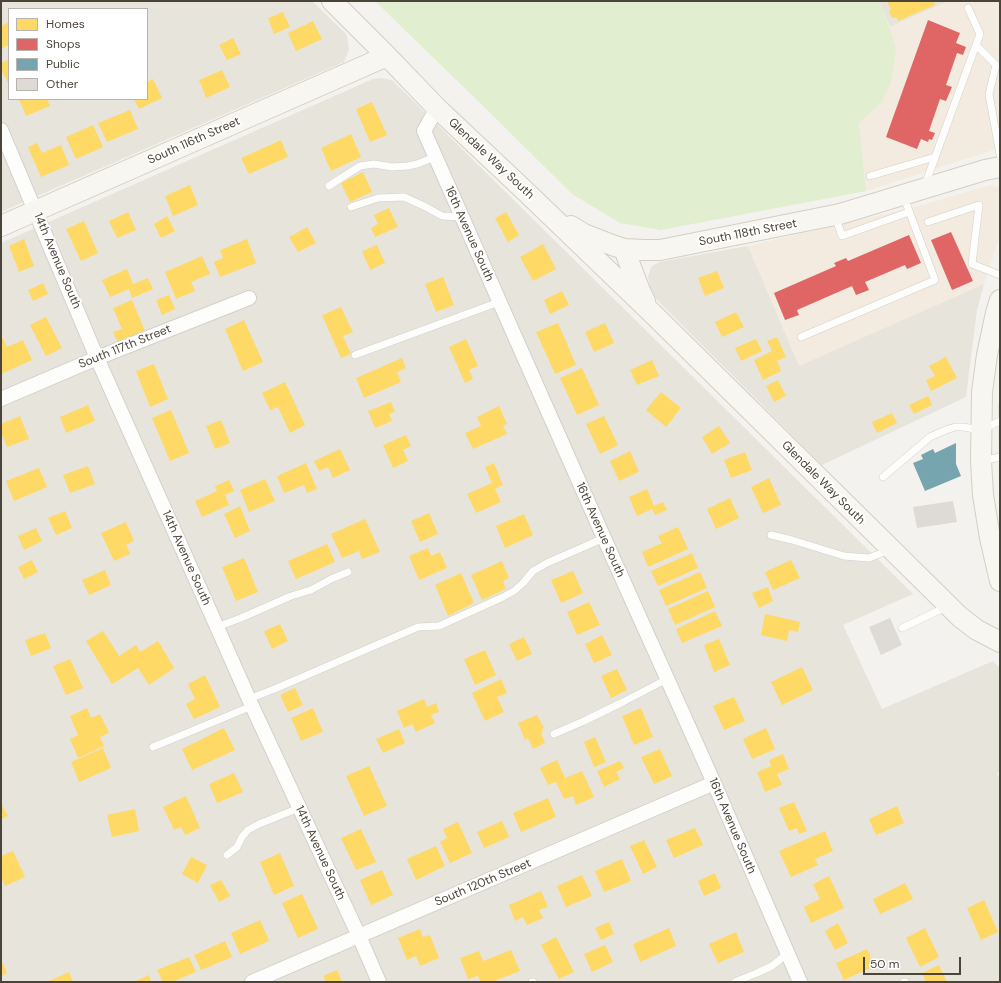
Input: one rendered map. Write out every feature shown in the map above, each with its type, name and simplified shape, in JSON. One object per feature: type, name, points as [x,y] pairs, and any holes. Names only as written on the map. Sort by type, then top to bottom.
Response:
[{"type":"street","name":"Glendale Way South","points":[[332,1],[437,108],[523,188],[653,314],[960,618],[977,630],[1000,642]]},
{"type":"street","name":"South 116th Street","points":[[1,226],[387,56]]},
{"type":"street","name":"16th Avenue South","points":[[437,108],[424,131],[714,783],[800,982]]},
{"type":"street","name":"14th Avenue South","points":[[1,130],[97,358],[250,702],[379,982]]},
{"type":"street","name":"South 118th Street","points":[[523,188],[560,220],[584,234],[624,249],[660,250],[835,215],[906,203],[923,189],[995,171]]},
{"type":"street","name":"Glendale Way South","points":[[624,249],[640,292],[653,314]]},
{"type":"street","name":"South 117th Street","points":[[1,399],[97,358],[249,298]]},
{"type":"street","points":[[1000,300],[987,355],[982,392],[981,430],[991,459],[983,495],[990,538],[996,549],[1000,581]]},
{"type":"street","name":"South 120th Street","points":[[254,982],[714,783]]},
{"type":"lane","points":[[923,189],[980,34],[968,8]]},
{"type":"lane","points":[[976,45],[996,65],[989,94],[998,125],[1000,155]]},
{"type":"lane","points":[[329,186],[360,166],[374,164],[392,167],[408,166],[435,157]]},
{"type":"lane","points":[[870,176],[935,157]]},
{"type":"lane","points":[[351,207],[378,198],[404,197],[442,216],[462,217]]},
{"type":"lane","points":[[801,337],[935,280],[906,203]]},
{"type":"lane","points":[[928,222],[979,205],[972,264],[1000,275]]},
{"type":"lane","points":[[355,355],[500,302]]},
{"type":"lane","points":[[884,477],[930,437],[955,428],[963,427],[981,430],[1000,421]]},
{"type":"lane","points":[[771,535],[844,556],[869,558],[890,549]]},
{"type":"lane","points":[[153,747],[277,688],[418,627],[439,626],[501,598],[514,591],[533,571],[547,563],[604,538]]},
{"type":"lane","points":[[217,628],[291,596],[311,590],[348,572]]},
{"type":"lane","points":[[902,628],[948,606]]},
{"type":"lane","points":[[554,734],[584,721],[667,679]]},
{"type":"lane","points":[[227,855],[237,847],[242,837],[248,830],[299,808]]},
{"type":"lane","points":[[735,982],[772,966],[788,953]]},
{"type":"shaded area","points":[[1,1],[312,1],[347,35],[349,50],[344,62],[1,212]]},
{"type":"shaded area","points":[[879,1],[949,1],[890,27]]},
{"type":"shaded area","points":[[949,1],[1000,1],[1000,148],[866,191],[859,123],[882,102],[896,51],[890,27]]},
{"type":"shaded area","points":[[381,78],[392,80],[913,594],[843,625],[882,709],[993,661],[1000,668],[1000,771],[997,773],[1000,779],[1000,982],[1,982],[1,243],[373,79]]},
{"type":"shaded area","points":[[990,185],[1000,187],[1000,236],[984,284],[799,366],[748,246],[918,206]]},
{"type":"shaded area","points":[[748,246],[799,365],[984,284],[977,310],[966,397],[822,465],[657,300],[650,287],[648,277],[651,267],[659,262]]},
{"type":"shaded area","points":[[1000,394],[1000,485],[999,485],[998,407]]},
{"type":"green space","points":[[375,1],[879,1],[891,31],[896,51],[891,82],[882,102],[859,123],[866,191],[661,230],[620,223],[572,194]]},
{"type":"building: Homes","points":[[887,1],[933,1],[935,5],[898,21],[896,17],[892,18],[889,11],[891,10]]},
{"type":"building: Homes","points":[[283,12],[290,27],[274,34],[268,18]]},
{"type":"building: Homes","points":[[313,21],[322,39],[296,51],[288,33]]},
{"type":"building: Homes","points":[[8,22],[8,45],[2,48],[1,26]]},
{"type":"building: Homes","points":[[233,38],[241,54],[227,60],[219,45]]},
{"type":"building: Homes","points":[[8,60],[8,83],[1,69],[1,63]]},
{"type":"building: Homes","points":[[222,70],[230,87],[206,98],[199,80]]},
{"type":"building: Homes","points":[[153,79],[162,98],[139,109],[134,100],[148,100],[148,82]]},
{"type":"building: Homes","points":[[19,100],[47,100],[50,106],[26,116]]},
{"type":"building: Homes","points":[[372,102],[387,135],[370,142],[356,109]]},
{"type":"building: Homes","points":[[130,110],[138,129],[107,142],[98,123]]},
{"type":"building: Homes","points":[[93,125],[103,147],[76,159],[66,137]]},
{"type":"building: Homes","points":[[351,134],[361,157],[331,171],[321,148]]},
{"type":"building: Homes","points":[[281,140],[288,157],[249,174],[241,158]]},
{"type":"building: Homes","points":[[37,143],[42,153],[61,145],[69,165],[41,177],[28,147]]},
{"type":"building: Homes","points":[[363,172],[372,192],[350,202],[341,183]]},
{"type":"building: Homes","points":[[190,185],[198,205],[173,216],[165,196]]},
{"type":"building: Homes","points":[[389,208],[398,227],[375,237],[371,228],[378,224],[374,215]]},
{"type":"building: Homes","points":[[128,212],[136,230],[117,238],[109,221]]},
{"type":"building: Homes","points":[[506,212],[519,235],[508,242],[495,218]]},
{"type":"building: Homes","points":[[167,216],[175,231],[161,238],[154,224]]},
{"type":"building: Homes","points":[[84,221],[98,253],[81,261],[66,229]]},
{"type":"building: Homes","points":[[307,227],[316,243],[298,252],[289,237]]},
{"type":"building: Homes","points":[[24,239],[34,266],[19,272],[9,246]]},
{"type":"building: Homes","points":[[247,239],[256,263],[220,277],[214,262],[223,258],[220,250]]},
{"type":"building: Homes","points":[[543,244],[556,269],[533,281],[520,257]]},
{"type":"building: Homes","points":[[377,245],[385,263],[370,270],[362,251]]},
{"type":"building: Homes","points":[[202,256],[210,274],[191,282],[195,291],[176,299],[165,272]]},
{"type":"building: Homes","points":[[127,269],[133,284],[148,278],[153,289],[132,298],[129,289],[110,297],[102,280]]},
{"type":"building: Homes","points":[[717,271],[724,288],[705,296],[698,278]]},
{"type":"building: Homes","points":[[443,277],[454,305],[436,312],[425,284]]},
{"type":"building: Homes","points":[[43,283],[48,294],[33,301],[28,290]]},
{"type":"building: Homes","points":[[562,291],[569,305],[550,314],[544,300]]},
{"type":"building: Homes","points":[[169,295],[175,309],[162,315],[156,300]]},
{"type":"building: Homes","points":[[132,300],[145,331],[118,343],[113,332],[122,329],[113,308]]},
{"type":"building: Homes","points":[[341,307],[353,332],[343,336],[351,354],[341,358],[322,315]]},
{"type":"building: Homes","points":[[736,312],[744,327],[722,337],[715,322]]},
{"type":"building: Homes","points":[[46,317],[62,348],[46,356],[30,325]]},
{"type":"building: Homes","points":[[244,320],[263,362],[243,371],[225,329]]},
{"type":"building: Homes","points":[[558,323],[576,365],[555,374],[536,332]]},
{"type":"building: Homes","points":[[605,323],[614,343],[594,352],[585,332]]},
{"type":"building: Homes","points":[[1,337],[7,347],[23,340],[32,360],[1,374]]},
{"type":"building: Homes","points":[[777,337],[786,357],[777,361],[781,371],[763,380],[754,360],[772,351],[767,341]]},
{"type":"building: Homes","points":[[466,339],[478,366],[469,370],[473,379],[465,383],[449,347]]},
{"type":"building: Homes","points":[[756,339],[762,351],[741,361],[735,348]]},
{"type":"building: Homes","points":[[946,357],[957,378],[931,391],[926,380],[935,376],[929,366]]},
{"type":"building: Homes","points":[[402,358],[406,368],[397,372],[401,382],[364,398],[356,378]]},
{"type":"building: Homes","points":[[652,360],[659,376],[637,385],[630,370]]},
{"type":"building: Homes","points":[[154,364],[168,399],[150,407],[136,371]]},
{"type":"building: Homes","points":[[582,368],[599,405],[577,415],[560,378]]},
{"type":"building: Homes","points":[[778,380],[786,396],[774,402],[766,386]]},
{"type":"building: Homes","points":[[285,382],[305,425],[290,433],[278,407],[270,410],[262,393]]},
{"type":"building: Homes","points":[[661,392],[681,408],[666,427],[646,410]]},
{"type":"building: Homes","points":[[928,396],[932,405],[914,414],[909,405]]},
{"type":"building: Homes","points":[[391,402],[395,412],[389,414],[392,421],[375,428],[368,411]]},
{"type":"building: Homes","points":[[88,405],[95,421],[66,433],[60,417]]},
{"type":"building: Homes","points":[[499,406],[507,424],[503,426],[507,434],[473,449],[465,433],[481,426],[477,417]]},
{"type":"building: Homes","points":[[171,410],[189,453],[170,461],[152,418]]},
{"type":"building: Homes","points":[[892,413],[897,423],[877,433],[872,422]]},
{"type":"building: Homes","points":[[20,416],[29,439],[7,447],[1,432],[1,424]]},
{"type":"building: Homes","points":[[604,416],[618,445],[600,454],[586,424]]},
{"type":"building: Homes","points":[[221,420],[230,443],[215,449],[206,426]]},
{"type":"building: Homes","points":[[719,426],[730,443],[712,454],[702,437]]},
{"type":"building: Homes","points":[[406,435],[411,446],[403,450],[408,461],[393,468],[383,445]]},
{"type":"building: Homes","points":[[340,449],[350,470],[333,478],[328,467],[319,471],[314,461]]},
{"type":"building: Homes","points":[[630,451],[639,472],[619,481],[610,461]]},
{"type":"building: Homes","points":[[745,452],[752,470],[731,478],[724,460]]},
{"type":"building: Homes","points":[[306,463],[317,489],[307,493],[304,485],[284,493],[277,476]]},
{"type":"building: Homes","points":[[494,463],[503,485],[495,489],[501,502],[476,513],[467,494],[492,483],[485,467]]},
{"type":"building: Homes","points":[[88,466],[95,484],[70,493],[63,475]]},
{"type":"building: Homes","points":[[39,468],[47,487],[14,501],[6,481]]},
{"type":"building: Homes","points":[[769,478],[781,505],[763,513],[751,487]]},
{"type":"building: Homes","points":[[265,479],[275,501],[249,512],[240,490]]},
{"type":"building: Homes","points":[[229,480],[234,491],[225,495],[229,505],[202,517],[195,501],[217,491],[215,486]]},
{"type":"building: Homes","points":[[647,489],[654,506],[663,502],[667,510],[655,515],[652,509],[637,516],[629,497]]},
{"type":"building: Homes","points":[[730,498],[739,518],[716,529],[707,509]]},
{"type":"building: Homes","points":[[240,506],[250,531],[235,538],[224,514]]},
{"type":"building: Homes","points":[[65,511],[72,528],[56,535],[48,518]]},
{"type":"building: Homes","points":[[429,513],[438,534],[420,542],[411,521]]},
{"type":"building: Homes","points":[[524,514],[533,535],[505,548],[496,526]]},
{"type":"building: Homes","points":[[365,519],[380,552],[362,559],[359,551],[342,558],[331,534]]},
{"type":"building: Homes","points":[[126,522],[134,541],[126,545],[130,554],[114,561],[101,533]]},
{"type":"building: Homes","points":[[678,527],[688,549],[648,567],[642,552],[662,543],[658,536]]},
{"type":"building: Homes","points":[[36,528],[42,541],[24,550],[18,536]]},
{"type":"building: Homes","points":[[327,544],[335,562],[296,579],[288,561]]},
{"type":"building: Homes","points":[[428,548],[431,556],[440,552],[447,568],[419,580],[409,556]]},
{"type":"building: Homes","points":[[692,553],[698,568],[658,586],[651,571]]},
{"type":"building: Homes","points":[[244,558],[258,592],[236,601],[222,567]]},
{"type":"building: Homes","points":[[32,560],[38,572],[24,579],[18,567]]},
{"type":"building: Homes","points":[[791,560],[800,578],[773,590],[765,572]]},
{"type":"building: Homes","points":[[502,561],[509,578],[503,581],[506,589],[482,600],[471,575]]},
{"type":"building: Homes","points":[[105,570],[111,585],[89,595],[82,580]]},
{"type":"building: Homes","points":[[573,571],[583,593],[561,603],[551,580]]},
{"type":"building: Homes","points":[[700,572],[707,588],[666,606],[659,590]]},
{"type":"building: Homes","points":[[461,573],[474,603],[448,616],[435,585]]},
{"type":"building: Homes","points":[[768,587],[773,601],[759,608],[752,593]]},
{"type":"building: Homes","points":[[708,591],[715,607],[675,625],[668,609]]},
{"type":"building: Homes","points":[[589,602],[600,625],[577,635],[567,612]]},
{"type":"building: Homes","points":[[715,611],[722,626],[682,643],[676,629]]},
{"type":"building: Homes","points":[[765,614],[800,622],[798,632],[789,630],[787,641],[761,635]]},
{"type":"building: Homes","points":[[280,624],[288,641],[272,649],[264,631]]},
{"type":"building: Homes","points":[[103,631],[119,656],[136,645],[140,652],[158,641],[174,668],[149,685],[138,668],[112,684],[86,641]]},
{"type":"building: Homes","points":[[45,633],[51,648],[31,656],[25,640]]},
{"type":"building: Homes","points":[[602,635],[612,655],[594,663],[585,644]]},
{"type":"building: Homes","points":[[524,637],[532,654],[517,661],[509,644]]},
{"type":"building: Homes","points":[[719,639],[730,665],[714,672],[704,645]]},
{"type":"building: Homes","points":[[485,650],[496,675],[475,685],[464,659]]},
{"type":"building: Homes","points":[[70,659],[83,688],[66,695],[53,666]]},
{"type":"building: Homes","points":[[802,667],[813,690],[782,705],[771,682]]},
{"type":"building: Homes","points":[[617,669],[627,690],[611,698],[601,676]]},
{"type":"building: Homes","points":[[205,675],[220,707],[194,719],[186,704],[195,699],[188,684]]},
{"type":"building: Homes","points":[[501,679],[507,693],[497,697],[504,712],[485,721],[472,693]]},
{"type":"building: Homes","points":[[295,688],[303,705],[288,712],[280,695]]},
{"type":"building: Homes","points":[[734,697],[745,721],[724,730],[713,706]]},
{"type":"building: Homes","points":[[424,699],[427,707],[436,703],[439,712],[431,715],[435,723],[416,732],[412,724],[404,728],[397,711]]},
{"type":"building: Homes","points":[[87,708],[91,718],[100,714],[109,733],[100,737],[104,746],[78,758],[70,739],[78,735],[70,716]]},
{"type":"building: Homes","points":[[313,708],[323,732],[301,741],[291,718]]},
{"type":"building: Homes","points":[[641,708],[653,737],[634,745],[622,716]]},
{"type":"building: Homes","points":[[537,715],[544,728],[542,729],[543,732],[541,733],[545,743],[533,749],[528,738],[525,740],[518,723]]},
{"type":"building: Homes","points":[[224,728],[235,750],[192,770],[182,749]]},
{"type":"building: Homes","points":[[766,728],[775,749],[752,759],[743,739]]},
{"type":"building: Homes","points":[[399,729],[405,743],[383,753],[376,739]]},
{"type":"building: Homes","points":[[595,737],[606,762],[594,767],[584,742]]},
{"type":"building: Homes","points":[[103,748],[111,768],[79,782],[71,762]]},
{"type":"building: Homes","points":[[660,749],[672,776],[654,784],[641,757]]},
{"type":"building: Homes","points":[[783,754],[789,769],[777,774],[782,785],[765,792],[757,772],[771,766],[769,760]]},
{"type":"building: Homes","points":[[557,760],[565,778],[582,771],[594,797],[576,805],[573,796],[564,799],[556,782],[548,785],[540,768]]},
{"type":"building: Homes","points":[[620,761],[624,768],[616,772],[620,779],[604,787],[597,771]]},
{"type":"building: Homes","points":[[369,766],[387,806],[364,816],[346,776]]},
{"type":"building: Homes","points":[[234,773],[243,792],[217,803],[209,784]]},
{"type":"building: Homes","points":[[186,796],[200,828],[185,835],[181,827],[174,830],[163,807]]},
{"type":"building: Homes","points":[[548,798],[556,817],[521,832],[513,813]]},
{"type":"building: Homes","points":[[794,802],[807,831],[799,834],[797,828],[789,831],[779,808]]},
{"type":"building: Homes","points":[[1,804],[8,816],[1,819]]},
{"type":"building: Homes","points":[[897,806],[904,823],[876,835],[869,819]]},
{"type":"building: Homes","points":[[135,809],[139,831],[112,837],[107,815]]},
{"type":"building: Homes","points":[[502,821],[509,837],[484,848],[477,832]]},
{"type":"building: Homes","points":[[458,822],[472,853],[450,863],[440,842],[447,838],[443,829]]},
{"type":"building: Homes","points":[[695,828],[703,845],[674,858],[666,840]]},
{"type":"building: Homes","points":[[361,829],[376,862],[356,870],[341,838]]},
{"type":"building: Homes","points":[[825,831],[833,851],[815,859],[818,865],[791,877],[779,851]]},
{"type":"building: Homes","points":[[644,840],[657,867],[643,874],[630,846]]},
{"type":"building: Homes","points":[[436,846],[445,866],[416,880],[407,859]]},
{"type":"building: Homes","points":[[13,851],[25,877],[5,886],[1,877],[1,856]]},
{"type":"building: Homes","points":[[280,853],[294,886],[274,895],[260,862]]},
{"type":"building: Homes","points":[[191,857],[207,865],[198,883],[182,874]]},
{"type":"building: Homes","points":[[622,859],[631,881],[604,892],[595,871]]},
{"type":"building: Homes","points":[[382,870],[393,895],[371,905],[360,880]]},
{"type":"building: Homes","points":[[715,873],[721,888],[704,896],[698,881]]},
{"type":"building: Homes","points":[[582,875],[592,896],[566,907],[557,886]]},
{"type":"building: Homes","points":[[829,876],[844,908],[811,923],[804,907],[820,899],[813,884]]},
{"type":"building: Homes","points":[[221,880],[230,896],[219,902],[210,885]]},
{"type":"building: Homes","points":[[905,883],[913,899],[880,914],[873,899]]},
{"type":"building: Homes","points":[[541,891],[548,907],[539,910],[543,918],[527,925],[523,917],[515,921],[509,905]]},
{"type":"building: Homes","points":[[302,894],[318,929],[298,938],[282,903]]},
{"type":"building: Homes","points":[[984,900],[998,932],[981,940],[967,908]]},
{"type":"building: Homes","points":[[260,920],[269,941],[240,954],[231,933]]},
{"type":"building: Homes","points":[[609,922],[614,934],[601,940],[595,928]]},
{"type":"building: Homes","points":[[838,923],[848,943],[835,950],[825,931]]},
{"type":"building: Homes","points":[[669,928],[676,946],[640,962],[633,944]]},
{"type":"building: Homes","points":[[925,928],[939,957],[920,967],[906,938]]},
{"type":"building: Homes","points":[[420,929],[423,937],[430,935],[439,958],[420,966],[416,956],[407,960],[398,938]]},
{"type":"building: Homes","points":[[736,932],[744,952],[718,963],[709,944]]},
{"type":"building: Homes","points":[[556,937],[574,972],[559,979],[541,945]]},
{"type":"building: Homes","points":[[225,941],[232,957],[201,970],[194,955]]},
{"type":"building: Homes","points":[[605,945],[613,962],[592,972],[584,954]]},
{"type":"building: Homes","points":[[867,949],[875,966],[844,980],[836,963]]},
{"type":"building: Homes","points":[[511,950],[520,971],[492,982],[481,982],[478,976],[468,979],[460,958],[479,951],[483,961]]},
{"type":"building: Homes","points":[[189,957],[196,972],[172,982],[163,982],[157,970]]},
{"type":"building: Homes","points":[[1,959],[7,973],[1,976]]},
{"type":"building: Homes","points":[[939,965],[947,982],[926,982],[922,973]]},
{"type":"building: Homes","points":[[337,970],[342,982],[326,982],[323,976]]},
{"type":"building: Homes","points":[[69,972],[73,982],[49,982],[49,981]]},
{"type":"building: Homes","points":[[149,975],[151,982],[134,982]]},
{"type":"building: Shops","points":[[928,20],[960,33],[956,43],[966,47],[963,55],[957,53],[946,85],[952,87],[946,101],[940,99],[929,131],[935,133],[932,140],[929,139],[928,142],[921,139],[917,149],[886,137]]},
{"type":"building: Shops","points":[[951,232],[973,281],[952,290],[931,240]]},
{"type":"building: Shops","points":[[909,235],[921,263],[907,269],[905,265],[865,282],[869,290],[856,295],[852,286],[797,310],[799,315],[785,320],[774,293],[836,266],[834,263],[846,258],[848,261]]},
{"type":"building: Public","points":[[956,443],[956,464],[961,476],[925,491],[913,463],[923,459],[921,455],[933,449],[935,453]]},
{"type":"building: Other","points":[[953,501],[957,522],[917,528],[913,507]]},
{"type":"building: Other","points":[[890,618],[902,645],[881,655],[869,627]]}]
